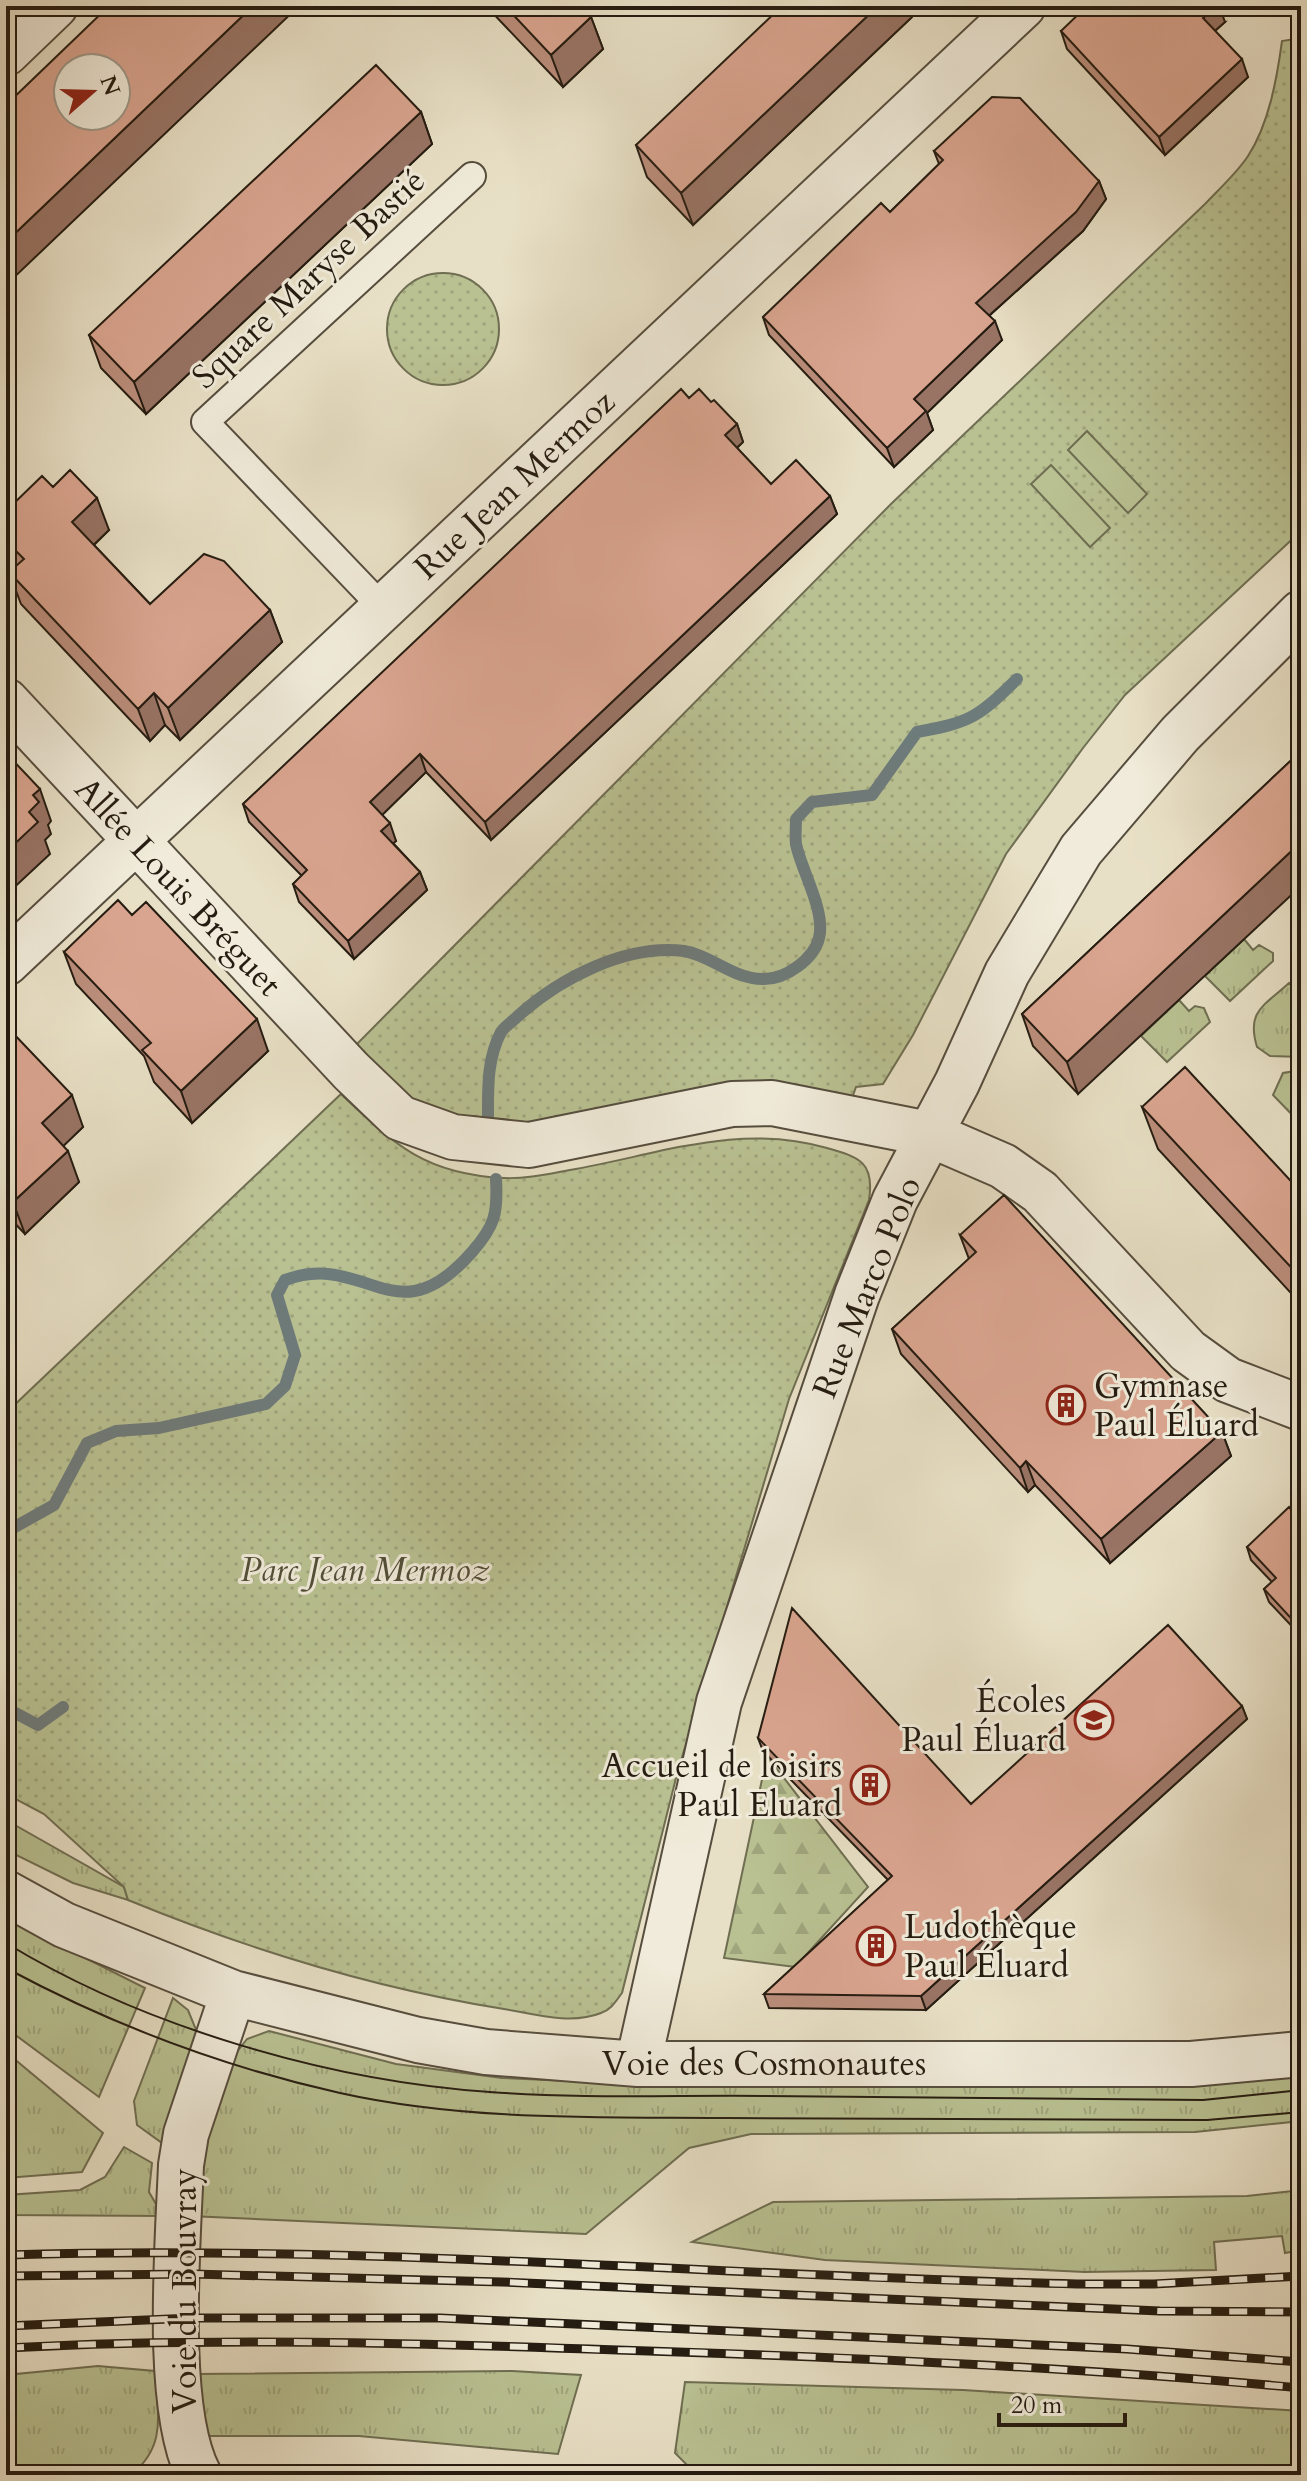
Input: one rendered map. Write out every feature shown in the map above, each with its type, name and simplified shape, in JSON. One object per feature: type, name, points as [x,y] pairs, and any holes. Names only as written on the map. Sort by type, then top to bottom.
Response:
[{"type":"street","points":[[6,53],[55,6]]},
{"type":"street","name":"Rue Jean Mermoz","points":[[6,963],[1023,6]]},
{"type":"street","name":"Rue Marco Polo","points":[[638,2064],[719,1702],[857,1295],[895,1200],[1007,973],[1081,850],[1180,734],[1301,613]]},
{"type":"street","name":"Allée Louis Bréguet","points":[[6,701],[351,1071],[400,1118],[453,1137],[529,1145],[732,1104],[772,1103],[929,1134],[1003,1166],[1040,1192],[1188,1351],[1228,1380],[1301,1408]]},
{"type":"street","name":"Voie des Cosmonautes","points":[[6,1893],[64,1925],[233,1993],[418,2040],[486,2052],[638,2064],[1191,2064],[1301,2054]]},
{"type":"street","name":"Voie du Bouvray","points":[[187,2467],[177,2363],[181,2165],[186,2134],[233,1993]]},
{"type":"lane","name":"Square Maryse Bastié","points":[[383,608],[205,422],[472,176]]},
{"type":"green space","points":[[1301,38],[1301,531],[1125,695],[1083,748],[1006,854],[913,1035],[883,1084],[856,1087],[851,1101],[541,1125],[477,1124],[426,1110],[398,1091],[355,1046],[891,504],[1228,181],[1248,156],[1267,115],[1282,41]]},
{"type":"green space","points":[[443,273],[464,278],[482,290],[494,308],[499,329],[494,350],[482,368],[464,380],[443,385],[422,380],[404,368],[392,350],[387,329],[392,308],[404,290],[422,278]]},
{"type":"green space","points":[[1087,431],[1147,494],[1128,513],[1068,450]]},
{"type":"green space","points":[[1051,465],[1110,528],[1090,547],[1031,484]]},
{"type":"green space","points":[[1244,939],[1253,950],[1259,945],[1273,953],[1273,961],[1230,1001],[1205,976]]},
{"type":"green space","points":[[1289,983],[1301,995],[1301,1057],[1270,1056],[1257,1047],[1254,1035],[1256,1017],[1265,1004]]},
{"type":"green space","points":[[1179,1000],[1189,1011],[1195,1006],[1204,1008],[1210,1022],[1167,1062],[1141,1036]]},
{"type":"green space","points":[[1301,1070],[1301,1124],[1273,1095],[1283,1073]]},
{"type":"green space","name":"Parc Jean Mermoz","points":[[341,1094],[378,1128],[413,1154],[453,1170],[477,1175],[529,1177],[698,1144],[762,1138],[827,1148],[856,1158],[867,1169],[869,1200],[789,1399],[677,1774],[622,1993],[608,2010],[601,2013],[577,2018],[540,2016],[455,2000],[313,1965],[220,1935],[128,1900],[124,1887],[44,1814],[6,1794],[6,1413]]},
{"type":"green space","points":[[767,1756],[868,1887],[795,1967],[724,1958]]},
{"type":"green space","points":[[6,1820],[124,1887],[128,1900],[73,1883],[6,1850]]},
{"type":"green space","points":[[6,1918],[145,1988],[99,2097],[6,2028]]},
{"type":"green space","points":[[173,1998],[188,2010],[201,2042],[169,2148],[137,2125],[134,2101]]},
{"type":"green space","points":[[269,2031],[396,2064],[502,2078],[613,2083],[1301,2075],[1301,2121],[1195,2132],[751,2134],[689,2148],[586,2234],[190,2216],[194,2160],[233,2057],[247,2039]]},
{"type":"green space","points":[[6,2052],[103,2133],[82,2172],[6,2178]]},
{"type":"green space","points":[[124,2147],[152,2163],[149,2192],[163,2216],[6,2215],[6,2195],[80,2190],[105,2177]]},
{"type":"green space","points":[[1301,2190],[1301,2250],[1285,2253],[1282,2236],[1214,2242],[1216,2270],[1085,2272],[825,2260],[692,2242],[773,2202],[1247,2196]]},
{"type":"green space","points":[[98,2366],[155,2371],[158,2428],[151,2452],[143,2464],[131,2475],[6,2475],[6,2375]]},
{"type":"green space","points":[[512,2371],[581,2375],[558,2454],[359,2436],[202,2436],[196,2374]]},
{"type":"green space","points":[[685,2382],[963,2390],[1301,2411],[1301,2475],[697,2475],[675,2453]]},
{"type":"building","points":[[109,6],[253,6],[132,122],[132,52],[61,52]]},
{"type":"building","points":[[505,6],[581,6],[591,17],[551,55]]},
{"type":"building","points":[[782,6],[878,6],[681,193],[636,145]]},
{"type":"building","points":[[1087,6],[1216,6],[1203,18],[1242,59],[1159,137],[1061,31]]},
{"type":"building","points":[[52,61],[52,132],[121,132],[6,242],[6,105]]},
{"type":"building","points":[[376,65],[421,112],[134,382],[89,335]]},
{"type":"building","points":[[992,97],[1020,98],[1099,181],[1076,212],[976,303],[995,321],[914,399],[926,411],[887,448],[763,317],[881,203],[890,212],[943,160],[934,151]]},
{"type":"building","points":[[681,389],[689,398],[699,389],[737,424],[725,435],[771,484],[796,460],[830,496],[485,822],[420,754],[370,802],[390,823],[381,831],[420,872],[348,941],[293,884],[307,870],[243,804]]},
{"type":"building","points":[[70,470],[97,498],[72,522],[150,604],[204,554],[224,561],[270,610],[168,708],[154,693],[138,709],[9,572],[24,559],[6,541],[6,511],[42,476],[53,487]]},
{"type":"building","points":[[1301,751],[1301,842],[1067,1062],[1022,1014]]},
{"type":"building","points":[[6,753],[40,789],[33,795],[39,802],[29,812],[38,822],[6,852]]},
{"type":"building","points":[[118,900],[132,915],[146,902],[257,1019],[181,1091],[142,1050],[151,1043],[64,952]]},
{"type":"building","points":[[10,1030],[72,1095],[42,1123],[68,1151],[13,1202],[6,1195],[6,1034]]},
{"type":"building","points":[[1185,1067],[1301,1192],[1301,1278],[1142,1107]]},
{"type":"building","name":"Gymnase Paul Éluard","points":[[1004,1195],[1222,1432],[1101,1539],[1026,1461],[1020,1468],[892,1329],[976,1252],[960,1235]]},
{"type":"building","points":[[1289,1507],[1301,1521],[1301,1629],[1264,1589],[1276,1578],[1247,1547]]},
{"type":"building","points":[[792,1608],[971,1804],[1168,1625],[1242,1706],[921,1996],[764,1994],[892,1876],[758,1738]]},
{"type":"waterway","points":[[488,1116],[491,1063],[501,1032],[535,1002],[574,977],[617,958],[662,950],[694,953],[753,978],[781,976],[798,966],[816,946],[820,927],[816,903],[796,844],[796,819],[812,802],[872,795],[917,732],[973,716],[1017,679]]},
{"type":"waterway","points":[[6,1532],[54,1505],[87,1443],[116,1431],[159,1428],[266,1404],[285,1386],[295,1355],[277,1295],[285,1280],[313,1274],[338,1275],[401,1292],[422,1289],[445,1277],[486,1234],[495,1210],[496,1179]]},
{"type":"waterway","points":[[6,1708],[38,1725],[63,1707]]},
{"type":"tram line","points":[[6,1943],[117,2000],[239,2045],[366,2076],[429,2086],[594,2096],[1203,2100],[1301,2090]]},
{"type":"tram line","points":[[6,1968],[86,2008],[211,2057],[340,2093],[435,2109],[580,2117],[1207,2120],[1301,2112]]},
{"type":"railway","points":[[6,2255],[140,2253],[408,2257],[1077,2284],[1154,2284],[1301,2276]]},
{"type":"railway","points":[[6,2276],[193,2274],[502,2282],[1160,2311],[1301,2312]]},
{"type":"railway","points":[[6,2326],[193,2318],[440,2318],[1127,2349],[1301,2362]]},
{"type":"railway","points":[[6,2348],[236,2342],[542,2347],[960,2364],[1301,2388]]},
{"type":"place","name":"Gymnase Paul Éluard","points":[[1066,1405]]},
{"type":"place","name":"Écoles Paul Éluard","points":[[1094,1720]]},
{"type":"place","name":"Accueil de loisirs Paul Eluard","points":[[870,1785]]},
{"type":"place","name":"Ludothèque Paul Éluard","points":[[876,1946]]}]
